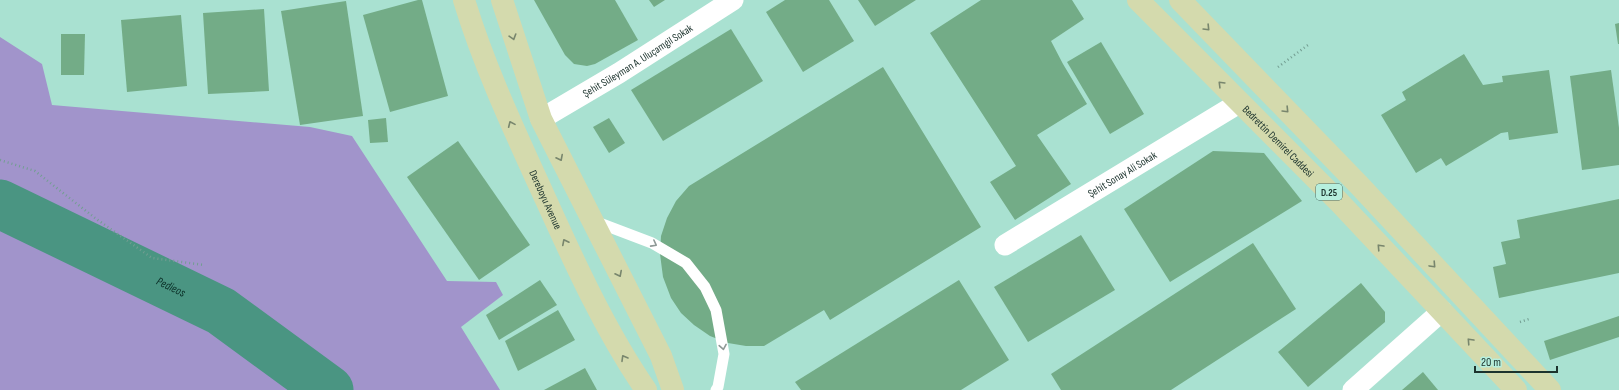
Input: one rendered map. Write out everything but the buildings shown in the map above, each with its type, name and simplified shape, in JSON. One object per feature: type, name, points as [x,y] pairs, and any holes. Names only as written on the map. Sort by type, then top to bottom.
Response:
[{"type":"main road","name":"Dereboyu Avenue","points":[[464,0],[475,34],[508,118],[561,234],[625,359],[646,390]]},
{"type":"main road","points":[[502,0],[535,107],[661,356],[673,390]]},
{"type":"main road","name":"Bedrettin Demirel Caddesi","points":[[1138,0],[1339,202],[1516,390]]},
{"type":"main road","name":"D.25","points":[[1180,0],[1359,185],[1550,390]]},
{"type":"street","name":"Şehit Süleyman A. Uluçamgil Sokak","points":[[541,119],[619,73],[733,0]]},
{"type":"street","name":"Şehit Sonay Ali Sokak","points":[[1005,245],[1239,103]]},
{"type":"street","points":[[1354,390],[1442,311]]},
{"type":"lane","points":[[592,221],[659,247],[686,263],[705,287],[716,310],[724,354],[718,388],[716,390]]},
{"type":"path","points":[[1259,82],[1308,45]]},
{"type":"path","points":[[0,160],[35,171],[96,218],[152,258],[204,265]]},
{"type":"shaded area","points":[[0,37],[42,64],[52,105],[310,127],[352,136],[447,281],[496,282],[503,295],[461,327],[500,390],[0,390]]},
{"type":"waterway","name":"Pedieos","points":[[0,204],[221,311],[329,390]]}]
